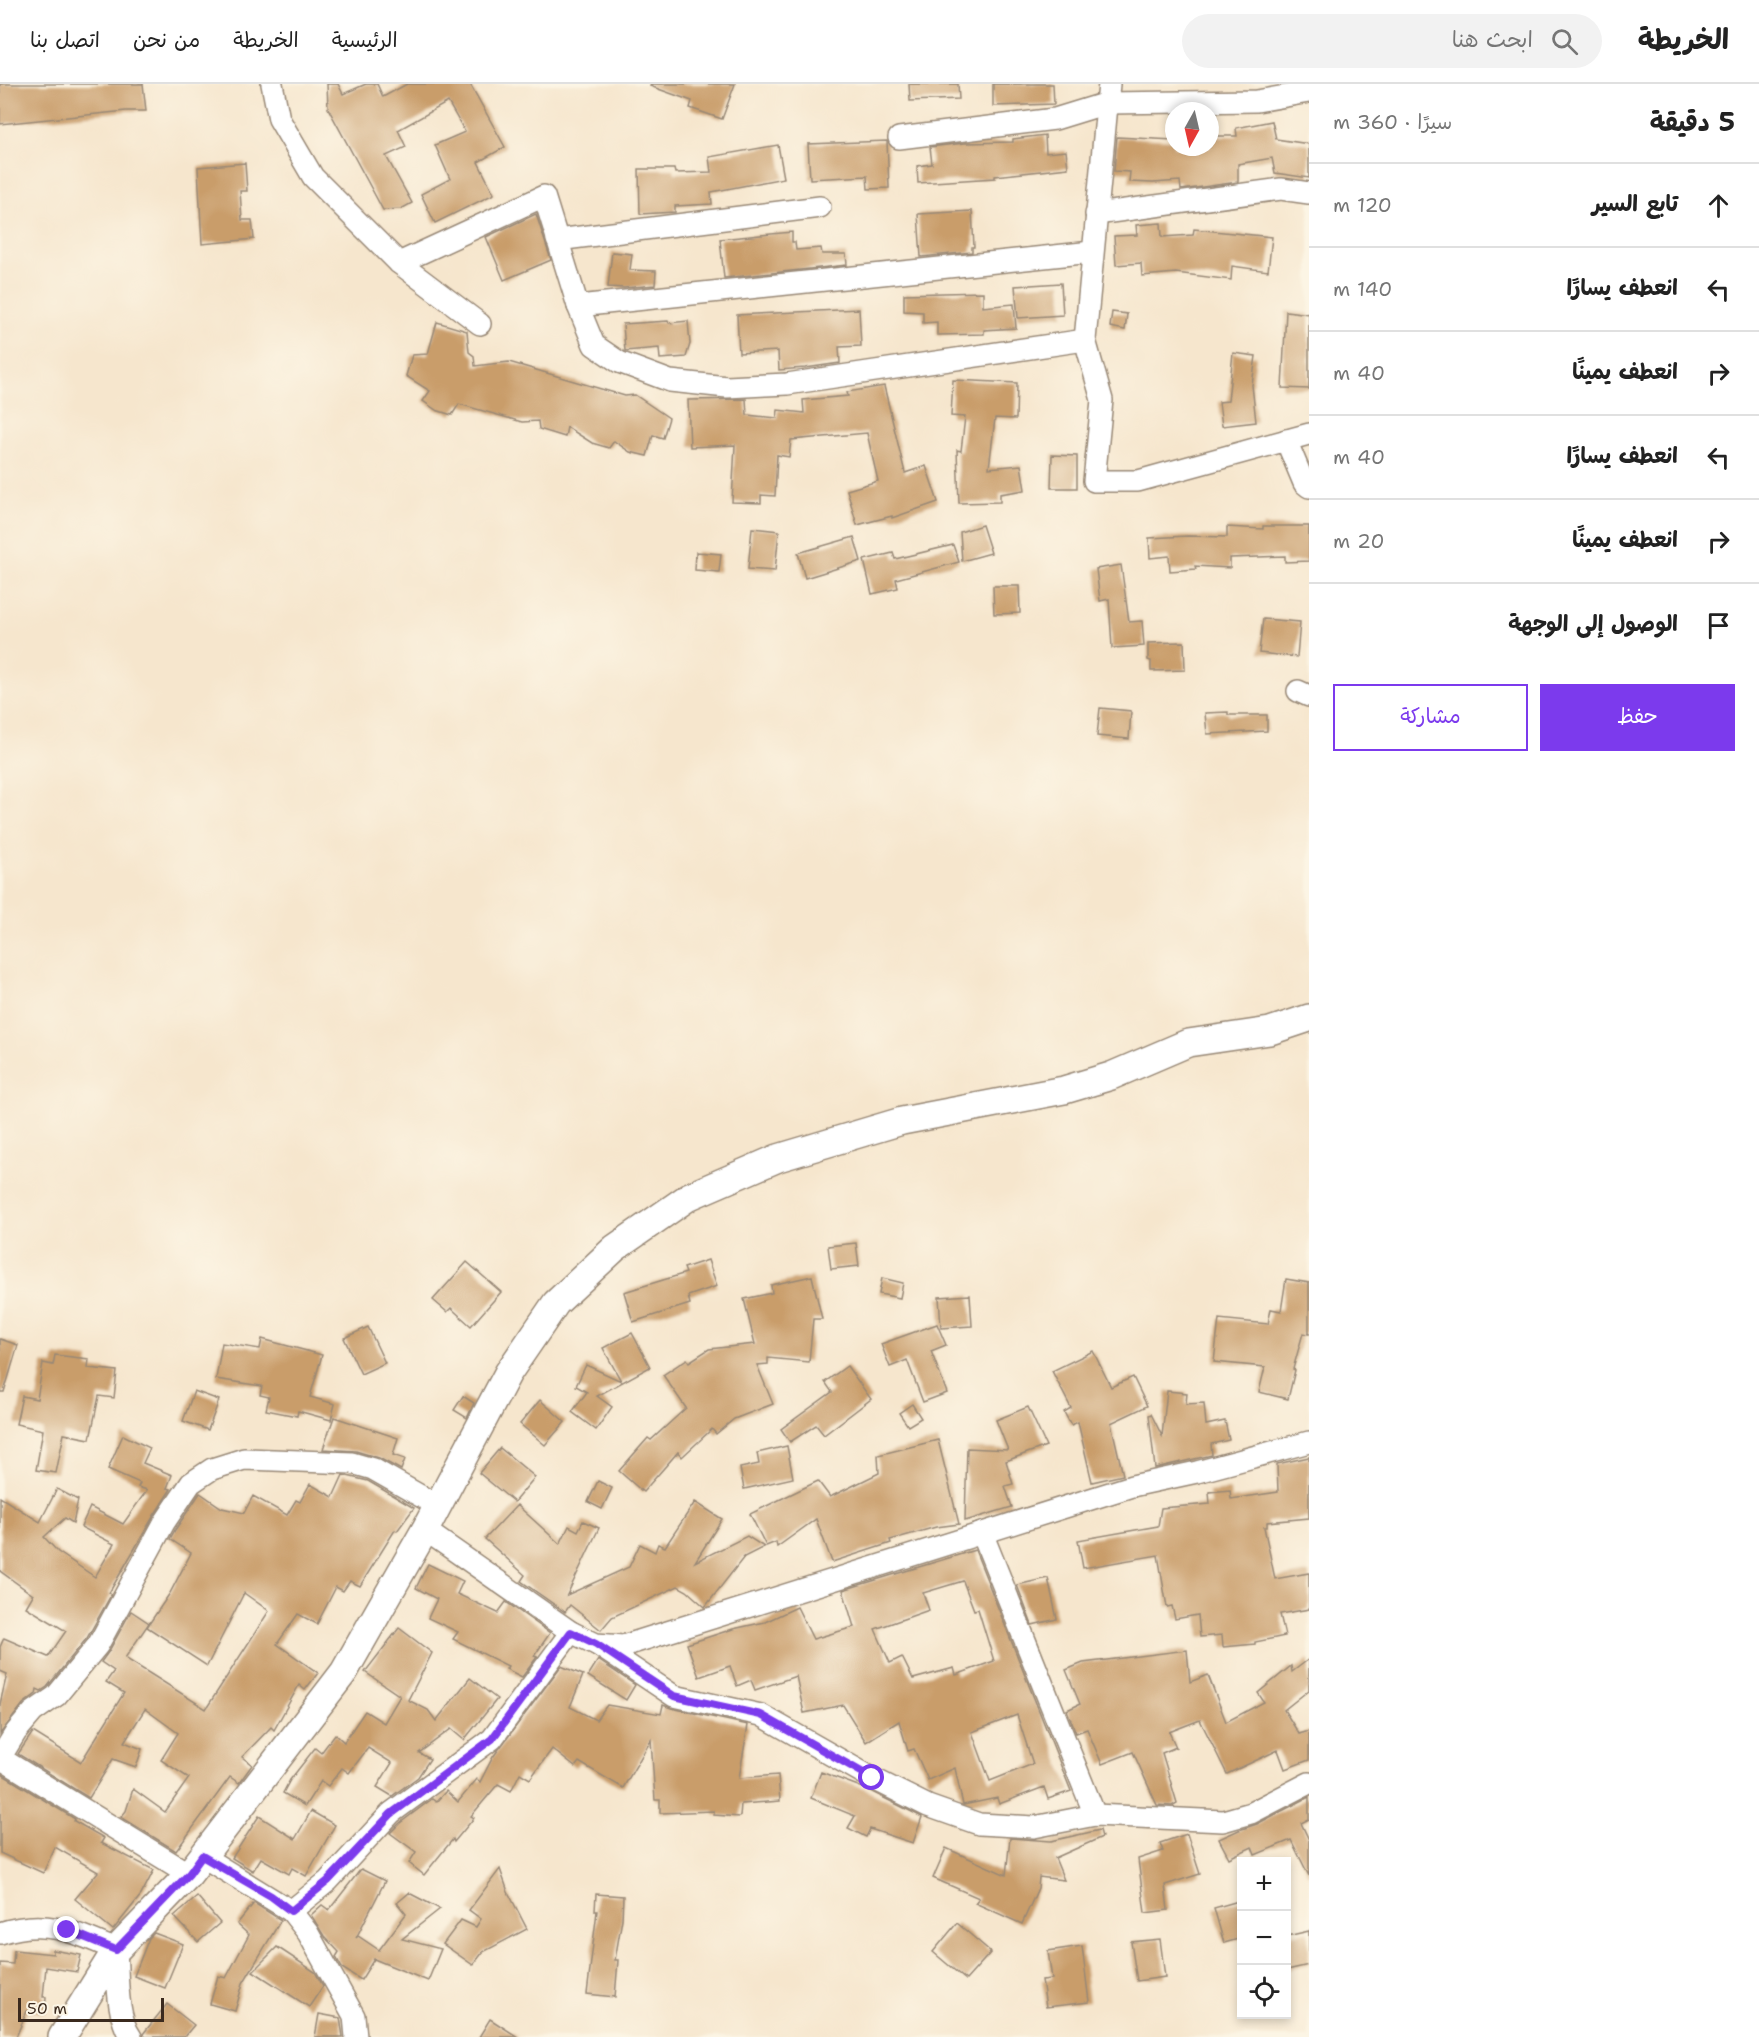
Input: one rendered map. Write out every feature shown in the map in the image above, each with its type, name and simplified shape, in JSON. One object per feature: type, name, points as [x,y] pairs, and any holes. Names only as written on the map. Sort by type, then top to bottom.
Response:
[{"type":"street","points":[[272,84],[279,119],[313,177],[399,263],[480,324]]},
{"type":"street","points":[[899,138],[1054,119],[1108,94],[1257,100],[1309,92]]},
{"type":"street","points":[[1108,94],[1085,340],[1102,400],[1094,481],[1138,481],[1309,434]]},
{"type":"street","points":[[1096,214],[1281,189],[1309,193]]},
{"type":"street","points":[[399,263],[544,196],[578,306],[594,345],[619,362],[670,381],[727,387],[787,384],[1085,340]]},
{"type":"street","points":[[557,240],[820,207]]},
{"type":"street","points":[[578,306],[1092,252]]},
{"type":"street","points":[[1286,440],[1304,483],[1309,487]]},
{"type":"street","points":[[62,2037],[116,1950],[195,1865],[344,1672],[426,1530],[508,1372],[556,1303],[615,1248],[690,1196],[778,1158],[902,1121],[1064,1090],[1111,1076],[1188,1043],[1270,1031],[1309,1018]]},
{"type":"street","points":[[596,1644],[622,1646],[1132,1486],[1197,1472],[1309,1442]]},
{"type":"street","points":[[356,2037],[354,2016],[308,1933],[291,1911],[271,1896],[195,1865],[0,1758],[16,1732],[33,1712],[56,1696],[98,1645],[164,1523],[191,1483],[212,1469],[244,1459],[352,1463],[373,1469],[438,1506]]},
{"type":"street","points":[[426,1530],[571,1632],[596,1644],[674,1696],[761,1715],[872,1778],[928,1806],[979,1824],[1034,1827],[1095,1815],[1223,1821],[1251,1813],[1309,1784]]},
{"type":"street","points":[[982,1533],[1095,1815]]},
{"type":"street","points":[[291,1911],[328,1881],[391,1814],[492,1739],[571,1632]]},
{"type":"street","points":[[0,1933],[40,1926],[67,1930],[116,1950]]},
{"type":"street","points":[[116,1950],[121,2016],[131,2037]]},
{"type":"building","points":[[0,84],[143,84],[146,111],[0,124]]},
{"type":"building","points":[[327,84],[338,84],[343,94],[366,84],[377,84],[383,97],[407,84],[470,84],[505,147],[478,162],[494,194],[435,223],[421,194],[450,179],[435,145],[465,132],[448,102],[398,130],[406,147],[386,156],[412,203],[401,209],[383,210],[328,108]]},
{"type":"building","points":[[651,84],[735,84],[722,119],[690,108],[692,101],[650,86]]},
{"type":"building","points":[[909,84],[958,84],[959,99],[910,101]]},
{"type":"building","points":[[993,84],[1053,84],[1054,104],[993,106]]},
{"type":"building","points":[[1272,121],[1276,139],[1309,144],[1309,178],[1275,173],[1272,158],[1238,164],[1238,182],[1181,190],[1180,181],[1129,182],[1130,172],[1114,171],[1117,137],[1165,140],[1165,156],[1219,156],[1219,136],[1237,136],[1236,128]]},
{"type":"building","points":[[1045,135],[1046,153],[1066,151],[1068,168],[995,176],[995,178],[918,183],[917,166],[932,164],[930,147],[965,143],[1013,142],[1013,139]]},
{"type":"building","points":[[887,141],[889,188],[868,189],[867,176],[810,179],[808,144]]},
{"type":"building","points":[[778,145],[784,178],[711,192],[712,204],[675,206],[675,212],[640,214],[639,169],[674,169],[675,173],[711,172],[709,157]]},
{"type":"building","points":[[245,163],[247,191],[240,191],[242,220],[252,220],[254,239],[202,244],[198,167]]},
{"type":"building","points":[[972,211],[974,247],[972,247],[972,252],[921,257],[918,214]]},
{"type":"building","points":[[536,214],[551,260],[504,280],[486,237]]},
{"type":"building","points":[[1161,223],[1162,237],[1193,235],[1194,229],[1272,237],[1268,271],[1232,266],[1231,280],[1176,273],[1142,276],[1141,263],[1116,265],[1114,236],[1137,235],[1136,225]]},
{"type":"building","points":[[792,232],[792,242],[795,242],[796,250],[821,248],[822,254],[846,254],[847,265],[724,278],[720,239]]},
{"type":"building","points":[[612,252],[632,254],[630,270],[656,271],[655,285],[608,287]]},
{"type":"building","points":[[1061,283],[1063,315],[1018,318],[1015,286]]},
{"type":"building","points":[[983,292],[983,307],[1014,304],[1016,328],[984,330],[984,334],[937,335],[937,322],[923,323],[923,312],[904,311],[904,294]]},
{"type":"building","points":[[859,309],[861,346],[839,347],[840,363],[779,370],[778,351],[739,353],[737,315]]},
{"type":"building","points":[[1286,311],[1309,314],[1309,389],[1282,388]]},
{"type":"building","points":[[1112,312],[1127,314],[1125,330],[1110,327]]},
{"type":"building","points":[[668,321],[669,323],[688,321],[690,344],[686,357],[660,359],[659,348],[625,351],[623,324]]},
{"type":"building","points":[[437,322],[467,331],[469,352],[474,356],[475,366],[509,362],[625,396],[635,395],[669,418],[663,438],[653,435],[647,456],[630,452],[614,441],[609,448],[592,443],[567,427],[565,437],[539,429],[538,421],[522,422],[459,404],[452,415],[436,410],[423,401],[430,391],[406,376],[412,355],[428,354]]},
{"type":"building","points":[[1233,353],[1256,356],[1252,385],[1256,422],[1222,426],[1219,402],[1228,401]]},
{"type":"building","points":[[953,380],[1017,383],[1016,419],[995,418],[989,468],[1021,465],[1025,490],[1000,494],[1000,502],[959,503],[957,450],[961,451],[965,417],[951,416]]},
{"type":"building","points":[[884,386],[905,473],[926,466],[938,502],[892,518],[892,516],[857,525],[847,490],[878,481],[867,433],[791,440],[789,457],[777,455],[775,496],[761,495],[761,503],[732,502],[735,445],[690,447],[688,400],[746,399],[747,415],[777,418],[778,410],[804,413],[803,400],[848,396],[847,392]]},
{"type":"building","points":[[1052,455],[1077,456],[1077,488],[1051,488]]},
{"type":"building","points":[[982,525],[991,553],[962,561],[960,532]]},
{"type":"building","points":[[1263,526],[1309,526],[1309,561],[1285,562],[1285,556],[1230,558],[1230,568],[1195,566],[1196,569],[1170,571],[1169,556],[1150,558],[1149,538],[1227,537],[1227,527],[1263,529]]},
{"type":"building","points":[[752,528],[779,531],[775,571],[748,569]]},
{"type":"building","points":[[854,537],[861,561],[805,578],[798,553]]},
{"type":"building","points":[[953,545],[959,562],[896,579],[898,588],[872,594],[864,560],[893,553],[895,559]]},
{"type":"building","points":[[696,552],[721,554],[719,572],[695,570]]},
{"type":"building","points":[[1121,565],[1129,622],[1142,621],[1144,646],[1112,648],[1109,599],[1100,601],[1096,569]]},
{"type":"building","points":[[993,586],[1019,586],[1020,613],[994,614]]},
{"type":"building","points":[[1263,619],[1300,622],[1297,657],[1259,653]]},
{"type":"building","points":[[1184,642],[1185,670],[1151,671],[1151,661],[1148,660],[1148,643]]},
{"type":"building","points":[[1100,708],[1131,711],[1129,739],[1097,736]]},
{"type":"building","points":[[1228,712],[1228,715],[1267,715],[1267,731],[1207,734],[1205,713]]},
{"type":"building","points":[[856,1243],[859,1266],[831,1269],[828,1246]]},
{"type":"building","points":[[708,1260],[717,1286],[688,1296],[690,1304],[633,1322],[624,1292],[686,1273],[684,1268]]},
{"type":"building","points":[[467,1262],[501,1292],[471,1326],[451,1308],[447,1312],[433,1300]]},
{"type":"building","points":[[812,1276],[822,1319],[813,1319],[809,1362],[768,1358],[768,1364],[757,1365],[773,1404],[734,1419],[716,1434],[712,1429],[682,1457],[678,1452],[643,1492],[619,1471],[648,1438],[651,1440],[686,1408],[663,1375],[687,1359],[689,1362],[709,1349],[755,1344],[744,1299],[772,1293],[771,1285]]},
{"type":"building","points":[[882,1278],[903,1283],[900,1298],[879,1294]]},
{"type":"building","points":[[1286,1279],[1309,1283],[1309,1334],[1303,1333],[1288,1399],[1259,1392],[1265,1367],[1214,1362],[1219,1319],[1268,1324],[1271,1309],[1281,1311]]},
{"type":"building","points":[[970,1295],[972,1326],[941,1328],[939,1297]]},
{"type":"building","points":[[937,1324],[946,1345],[931,1351],[947,1393],[923,1402],[907,1360],[890,1367],[881,1344]]},
{"type":"building","points":[[368,1327],[385,1363],[361,1374],[344,1338]]},
{"type":"building","points":[[632,1333],[650,1367],[597,1396],[612,1407],[596,1430],[572,1412],[587,1392],[576,1386],[586,1365],[621,1381],[603,1348]]},
{"type":"building","points":[[0,1339],[18,1345],[4,1392],[0,1392]]},
{"type":"building","points":[[262,1339],[322,1355],[310,1397],[335,1404],[331,1420],[298,1411],[297,1416],[266,1410],[269,1397],[260,1395],[262,1386],[216,1379],[222,1343],[260,1349]]},
{"type":"building","points":[[1093,1351],[1111,1387],[1133,1377],[1147,1406],[1111,1423],[1123,1475],[1092,1482],[1078,1422],[1071,1425],[1064,1412],[1071,1408],[1052,1371]]},
{"type":"building","points":[[55,1355],[89,1359],[88,1368],[117,1371],[114,1398],[99,1396],[90,1439],[64,1434],[56,1473],[36,1470],[43,1430],[16,1424],[22,1396],[37,1399],[43,1363],[53,1365]]},
{"type":"building","points":[[847,1366],[871,1399],[824,1435],[816,1425],[790,1442],[781,1429],[832,1392],[825,1382]]},
{"type":"building","points":[[194,1391],[219,1400],[208,1430],[183,1421]]},
{"type":"building","points":[[1167,1391],[1187,1393],[1186,1404],[1204,1403],[1206,1425],[1225,1421],[1229,1440],[1211,1444],[1212,1455],[1155,1468],[1149,1415],[1151,1414],[1162,1436]]},
{"type":"building","points":[[463,1396],[474,1403],[467,1418],[454,1410]]},
{"type":"building","points":[[540,1400],[565,1422],[545,1445],[520,1424]]},
{"type":"building","points":[[912,1404],[921,1418],[908,1426],[899,1413]]},
{"type":"building","points":[[1028,1407],[1046,1446],[1006,1461],[1013,1484],[1005,1486],[1012,1507],[965,1521],[967,1448],[1008,1450],[996,1420]]},
{"type":"building","points":[[334,1417],[398,1438],[393,1455],[405,1459],[401,1470],[379,1458],[356,1451],[323,1449]]},
{"type":"building","points":[[123,1435],[150,1448],[143,1463],[172,1475],[167,1488],[171,1489],[109,1593],[111,1595],[87,1638],[47,1687],[41,1691],[37,1689],[36,1694],[23,1704],[0,1734],[0,1704],[7,1674],[0,1671],[0,1647],[4,1638],[48,1657],[66,1631],[26,1607],[33,1595],[0,1571],[0,1497],[40,1522],[57,1489],[78,1500],[73,1523],[65,1518],[44,1537],[58,1552],[95,1577],[114,1544],[81,1527],[90,1507],[123,1524],[147,1490],[138,1487],[140,1483],[108,1469]]},
{"type":"building","points":[[938,1440],[959,1524],[936,1527],[890,1540],[891,1543],[832,1562],[816,1519],[777,1547],[776,1542],[766,1546],[750,1514],[818,1481],[830,1497],[879,1473],[878,1455]]},
{"type":"building","points":[[787,1446],[793,1478],[744,1489],[740,1468],[759,1464],[757,1453]]},
{"type":"building","points":[[500,1448],[535,1477],[514,1502],[479,1473]]},
{"type":"building","points":[[1309,1457],[1309,1518],[1267,1522],[1267,1527],[1264,1527],[1275,1579],[1309,1573],[1309,1609],[1280,1614],[1285,1636],[1255,1642],[1255,1644],[1223,1647],[1222,1635],[1200,1637],[1198,1615],[1175,1619],[1172,1606],[1167,1607],[1158,1555],[1083,1568],[1078,1540],[1158,1526],[1161,1508],[1210,1504],[1209,1492],[1230,1490],[1231,1499],[1278,1492],[1277,1464]]},
{"type":"building","points":[[343,1475],[368,1481],[414,1508],[397,1531],[395,1530],[360,1586],[350,1581],[343,1591],[336,1587],[317,1624],[298,1614],[277,1644],[318,1673],[305,1690],[299,1685],[274,1730],[271,1727],[242,1757],[252,1765],[239,1783],[230,1777],[176,1851],[121,1817],[126,1811],[133,1789],[165,1812],[189,1778],[161,1760],[178,1733],[145,1709],[124,1742],[142,1749],[136,1767],[113,1759],[89,1798],[18,1754],[33,1732],[81,1762],[124,1693],[106,1682],[114,1671],[101,1662],[131,1611],[149,1623],[125,1658],[206,1709],[269,1611],[244,1593],[207,1666],[147,1627],[170,1593],[191,1553],[170,1539],[175,1530],[200,1493],[222,1508],[244,1513],[253,1496],[287,1515],[296,1500],[300,1502],[310,1484],[333,1497]]},
{"type":"building","points":[[598,1481],[612,1488],[602,1509],[588,1502]]},
{"type":"building","points":[[695,1502],[722,1519],[695,1562],[747,1536],[764,1547],[744,1557],[705,1607],[678,1586],[612,1617],[601,1630],[570,1605],[565,1612],[521,1581],[525,1575],[485,1539],[517,1505],[560,1544],[569,1526],[578,1531],[583,1521],[599,1528],[567,1595],[629,1567],[640,1544],[655,1552],[658,1544],[665,1547]]},
{"type":"building","points":[[975,1550],[1071,1791],[1048,1799],[1044,1787],[999,1804],[997,1798],[963,1805],[955,1768],[928,1780],[914,1749],[908,1751],[899,1721],[866,1742],[843,1705],[804,1713],[796,1676],[755,1690],[751,1680],[737,1686],[730,1666],[699,1677],[687,1644],[733,1629],[765,1622],[797,1607],[813,1639],[854,1627],[843,1590]],"holes":[[[963,1581],[974,1610],[978,1609],[994,1661],[956,1675],[954,1668],[913,1679],[902,1657],[890,1663],[875,1629],[929,1610],[923,1593]],[[1017,1715],[1033,1764],[990,1781],[972,1732]]]},
{"type":"building","points":[[428,1564],[463,1581],[457,1594],[498,1613],[506,1602],[550,1633],[534,1656],[537,1657],[522,1677],[506,1669],[508,1666],[453,1639],[458,1632],[428,1618],[437,1599],[416,1588]]},
{"type":"building","points":[[1048,1578],[1057,1619],[1032,1625],[1017,1585]]},
{"type":"building","points":[[399,1628],[432,1653],[408,1700],[428,1710],[436,1721],[470,1678],[497,1699],[464,1740],[451,1729],[419,1753],[430,1759],[418,1777],[392,1796],[377,1787],[392,1763],[368,1748],[349,1773],[342,1768],[328,1786],[321,1781],[305,1806],[283,1793],[290,1780],[315,1748],[321,1753],[335,1734],[344,1742],[365,1711],[384,1723],[400,1696],[365,1672]]},
{"type":"building","points":[[1187,1650],[1190,1682],[1208,1675],[1226,1722],[1264,1702],[1258,1693],[1291,1666],[1292,1672],[1309,1659],[1309,1690],[1284,1710],[1299,1734],[1309,1731],[1309,1760],[1285,1769],[1278,1750],[1227,1774],[1200,1720],[1169,1732],[1176,1747],[1162,1753],[1177,1803],[1172,1806],[1157,1805],[1133,1752],[1102,1764],[1087,1729],[1076,1733],[1067,1710],[1080,1704],[1066,1670],[1083,1663]]},
{"type":"building","points":[[598,1660],[635,1685],[626,1700],[588,1676]]},
{"type":"building","points":[[561,1666],[583,1675],[570,1707],[596,1720],[607,1705],[661,1714],[663,1705],[748,1725],[739,1778],[778,1775],[780,1801],[741,1804],[740,1817],[714,1815],[714,1811],[660,1813],[660,1800],[655,1800],[651,1740],[623,1788],[579,1762],[575,1767],[552,1749],[530,1779],[520,1773],[511,1791],[498,1784],[471,1816],[474,1818],[454,1842],[453,1839],[424,1875],[409,1863],[416,1852],[390,1833],[432,1799],[436,1802],[446,1791],[458,1802],[477,1779],[480,1782],[493,1757]]},
{"type":"building","points":[[821,1772],[866,1789],[922,1817],[913,1843],[870,1829],[866,1837],[848,1828],[855,1816],[811,1798]]},
{"type":"building","points":[[0,1773],[104,1838],[101,1843],[154,1870],[141,1895],[113,1930],[75,1899],[98,1872],[55,1847],[43,1873],[0,1853]]},
{"type":"building","points":[[1309,1797],[1309,1819],[1301,1823],[1309,1840],[1309,1876],[1291,1840],[1255,1855],[1252,1847],[1229,1858],[1219,1839],[1257,1824]]},
{"type":"building","points":[[311,1811],[335,1825],[306,1876],[292,1868],[289,1874],[261,1858],[253,1871],[232,1858],[259,1816],[295,1839]]},
{"type":"building","points":[[1100,1830],[1102,1837],[1055,1858],[1064,1880],[1039,1877],[1038,1888],[1022,1924],[975,1903],[979,1898],[933,1878],[946,1848],[1006,1875],[1010,1838],[1051,1841]]},
{"type":"building","points":[[1187,1834],[1200,1874],[1165,1885],[1168,1910],[1145,1913],[1138,1859],[1163,1851],[1160,1843]]},
{"type":"building","points":[[361,1869],[385,1881],[356,1938],[358,1936],[379,1950],[406,1914],[397,1903],[409,1893],[440,1909],[402,1939],[441,1949],[428,1981],[374,1959],[361,1980],[342,1968],[336,1957],[339,1952],[324,1936],[311,1915],[322,1905],[329,1910]]},
{"type":"building","points":[[500,1869],[508,1892],[527,1929],[483,1952],[473,1965],[443,1944],[461,1920],[476,1927],[481,1919],[469,1910]]},
{"type":"building","points":[[596,1894],[623,1896],[622,1919],[615,1960],[618,1960],[615,1997],[587,1994],[597,1911],[595,1911]]},
{"type":"building","points":[[197,1896],[220,1923],[198,1942],[174,1916]]},
{"type":"building","points":[[1237,1901],[1237,1939],[1224,1943],[1214,1908]]},
{"type":"building","points":[[254,1903],[281,1920],[243,1983],[235,2011],[210,2004],[218,1976],[226,1978],[249,1935],[237,1924]]},
{"type":"building","points":[[957,1923],[991,1952],[966,1980],[933,1952]]},
{"type":"building","points":[[1309,1931],[1309,1965],[1291,1969],[1291,1935]]},
{"type":"building","points":[[154,1933],[183,1944],[165,1988],[134,1976],[149,1938]]},
{"type":"building","points":[[1160,1939],[1165,1977],[1137,1981],[1131,1942]]},
{"type":"building","points":[[1082,1946],[1089,2002],[1046,2007],[1042,1980],[1052,1979],[1048,1951]]},
{"type":"building","points":[[277,1947],[315,1972],[323,1986],[309,2007],[253,1971]]},
{"type":"building","points":[[14,1950],[53,1954],[53,1950],[81,1955],[77,1972],[46,1967],[43,1997],[46,1997],[45,2013],[27,2011],[16,2037],[0,2037],[0,1963],[13,1964]]},
{"type":"building","points":[[167,2004],[194,2025],[184,2037],[144,2037],[143,2034]]},
{"type":"building","points":[[319,2014],[340,2018],[343,2037],[315,2037]]},
{"type":"building","points":[[490,2019],[518,2037],[479,2037]]},
{"type":"route","points":[[67,1930],[116,1950],[189,1874],[202,1856],[271,1896],[291,1911],[328,1881],[391,1814],[492,1739],[571,1632],[596,1644],[674,1696],[761,1715],[872,1778]]}]
